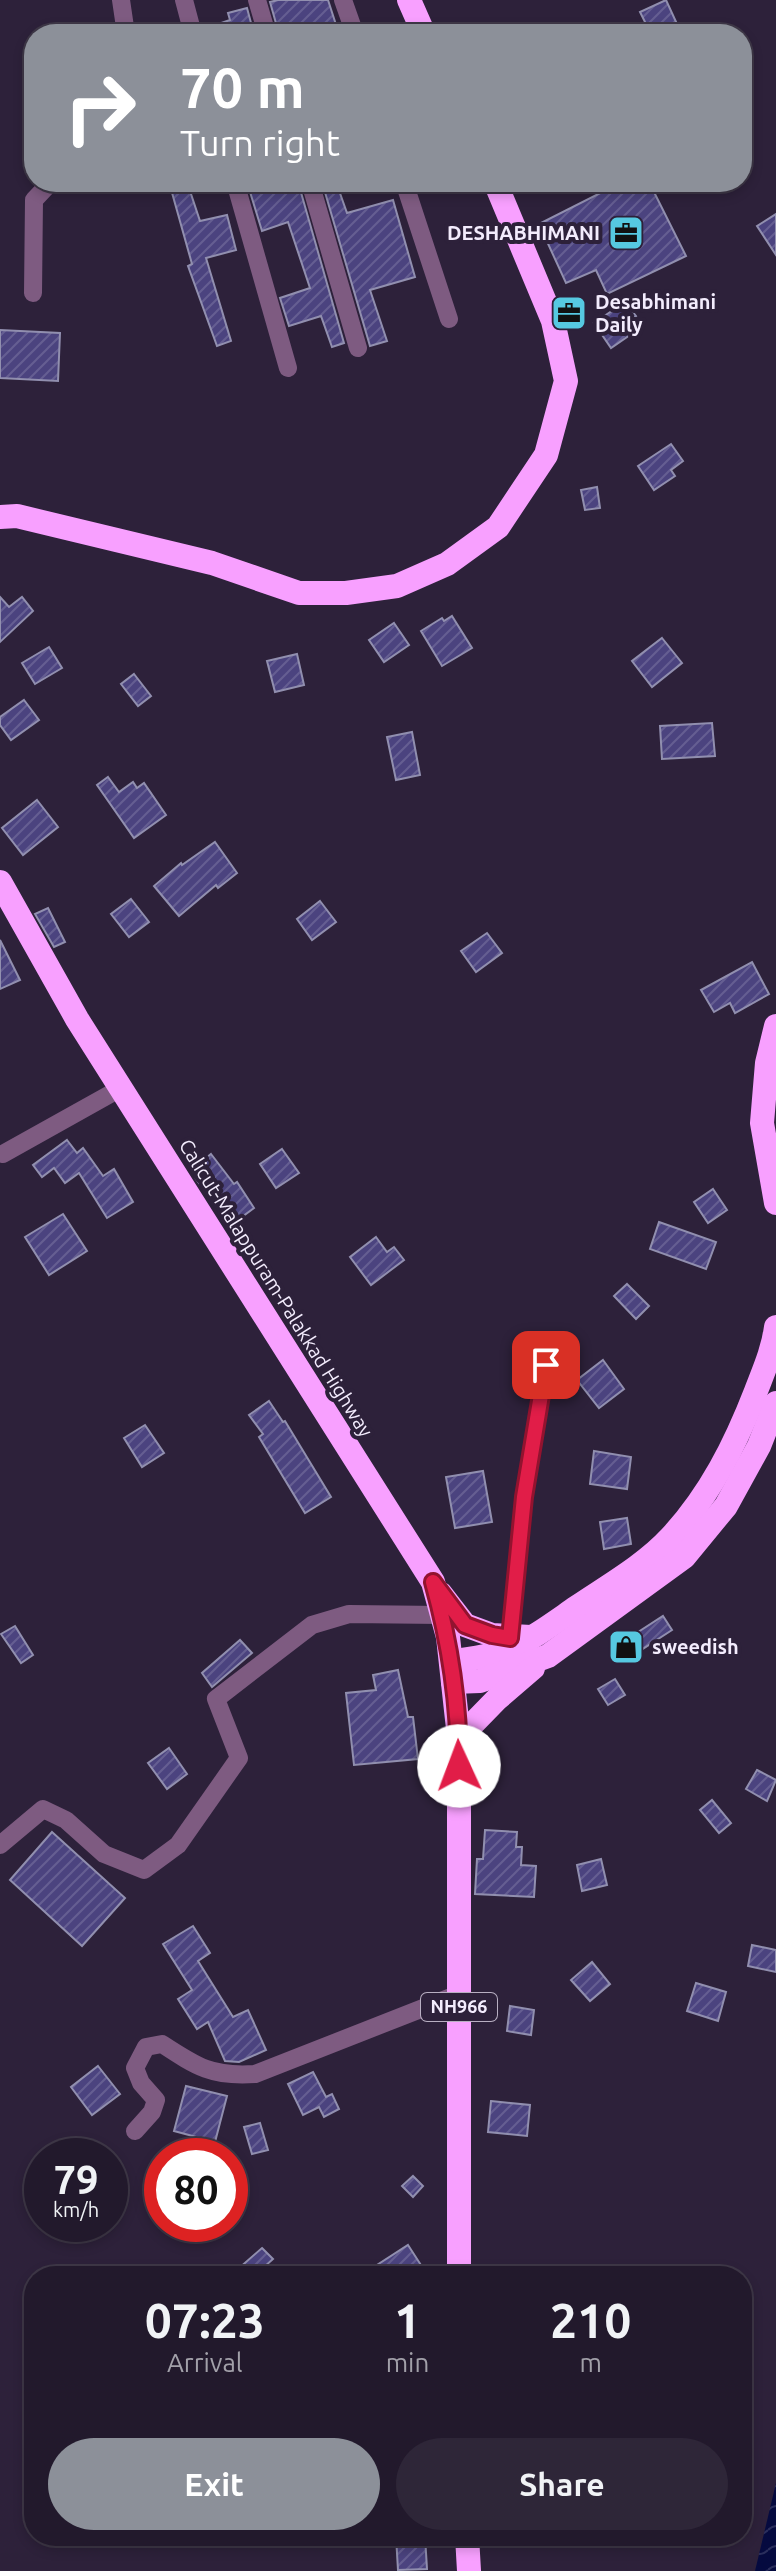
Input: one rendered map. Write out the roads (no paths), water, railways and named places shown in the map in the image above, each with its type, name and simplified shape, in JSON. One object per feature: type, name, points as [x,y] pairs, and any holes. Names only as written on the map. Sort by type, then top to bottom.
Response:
[{"type":"highway","points":[[409,0],[420,24]]},
{"type":"highway","points":[[0,517],[17,516],[132,542],[212,563],[299,593],[346,593],[397,586],[447,564],[498,527],[546,455],[566,381],[553,321],[499,192]]},
{"type":"highway","name":"Calicut-Malappuram-Palakkad Highway","points":[[0,882],[77,1019],[433,1582],[448,1637],[459,1738]]},
{"type":"highway","points":[[776,1026],[767,1063],[762,1123],[776,1203]]},
{"type":"highway","points":[[459,1738],[497,1699],[530,1643],[669,1539],[706,1493],[738,1436],[773,1347],[776,1327]]},
{"type":"highway","points":[[452,1672],[530,1643],[684,1557],[726,1506],[759,1446],[776,1403]]},
{"type":"highway","points":[[433,1582],[465,1625],[492,1635],[530,1643]]},
{"type":"highway","name":"NH966","points":[[459,1738],[459,2266]]},
{"type":"highway","points":[[468,2546],[469,2571]]},
{"type":"street","points":[[121,0],[125,24]]},
{"type":"street","points":[[184,0],[190,24]]},
{"type":"street","points":[[257,0],[264,24]]},
{"type":"street","points":[[343,0],[351,24]]},
{"type":"street","points":[[33,293],[34,200],[42,192]]},
{"type":"street","points":[[238,192],[288,368]]},
{"type":"street","points":[[313,192],[358,348]]},
{"type":"street","points":[[407,192],[449,319]]},
{"type":"street","points":[[3,1154],[121,1088]]},
{"type":"street","points":[[530,1643],[524,1497],[550,1342]]},
{"type":"street","points":[[0,1845],[43,1809],[66,1820],[104,1854],[144,1870],[178,1845],[239,1758],[216,1699],[312,1625],[349,1614],[442,1615]]},
{"type":"street","points":[[135,2131],[152,2112],[156,2100],[141,2083],[135,2068],[146,2047],[162,2044],[188,2062],[224,2076],[255,2074],[459,1994]]},
{"type":"water","points":[[776,2483],[776,2571],[755,2571]]},
{"type":"place","name":"DESHABHIMANI","points":[[626,233]]},
{"type":"place","name":"Desabhimani Daily","points":[[569,313]]},
{"type":"place","name":"sweedish","points":[[626,1647]]}]
